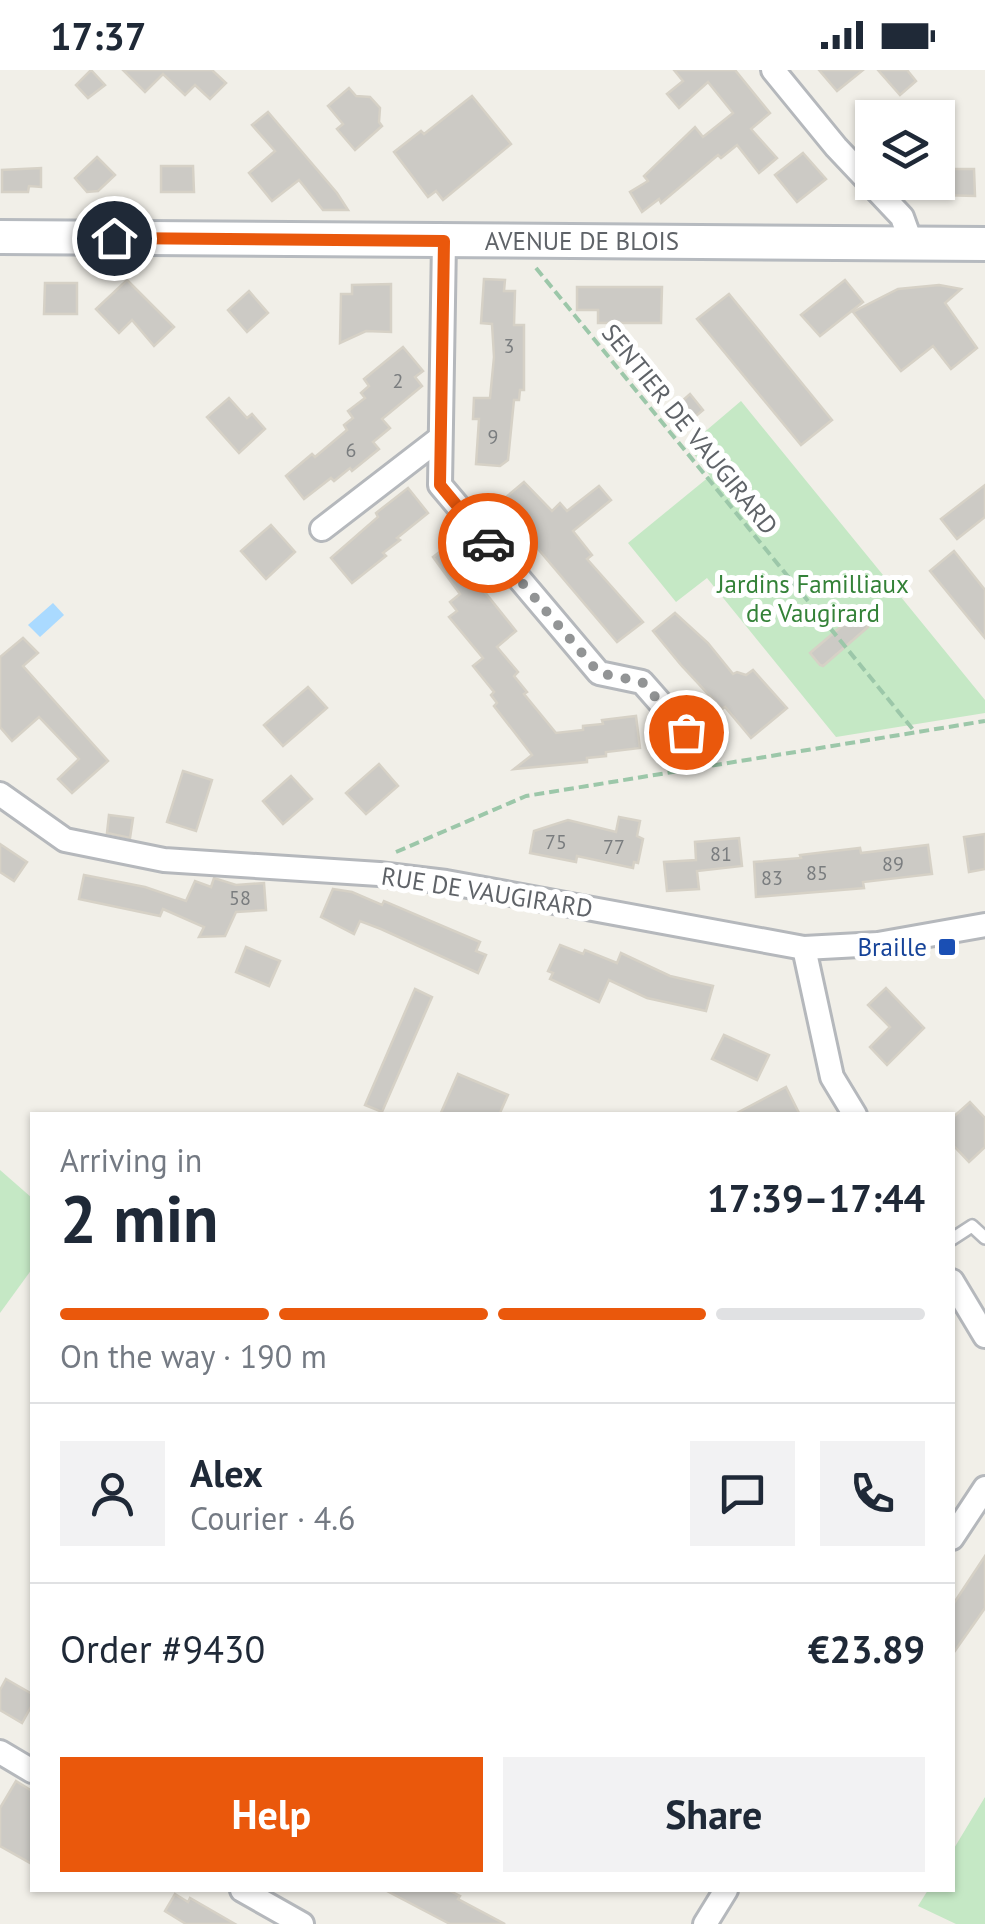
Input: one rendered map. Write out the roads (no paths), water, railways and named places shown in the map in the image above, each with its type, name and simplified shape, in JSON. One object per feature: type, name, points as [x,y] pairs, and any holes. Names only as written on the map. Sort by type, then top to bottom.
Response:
[{"type":"main road","name":"AVENUE DE BLOIS","points":[[0,238],[985,244]]},
{"type":"street","points":[[774,70],[836,148],[902,217],[911,242]]},
{"type":"street","points":[[444,241],[440,485],[599,673],[642,682],[686,732]]},
{"type":"street","points":[[322,529],[440,438]]},
{"type":"street","name":"RUE DE VAUGIRARD","points":[[0,794],[65,840],[164,860],[446,882],[804,948],[878,944],[985,925]]},
{"type":"street","points":[[804,948],[832,1077],[853,1112]]},
{"type":"street","points":[[955,1285],[985,1336]]},
{"type":"street","points":[[955,1533],[985,1488]]},
{"type":"street","points":[[0,1752],[30,1769]]},
{"type":"street","points":[[246,1892],[302,1924]]},
{"type":"street","points":[[704,1924],[725,1892]]},
{"type":"lane","points":[[955,1238],[972,1226],[985,1238]]},
{"type":"water","points":[[53,603],[64,615],[40,637],[28,625]]},
{"type":"place","name":"Braille","points":[[947,947]]},
{"type":"park label","name":"Jardins Familliaux de Vaugirard","points":[[813,598]]}]
